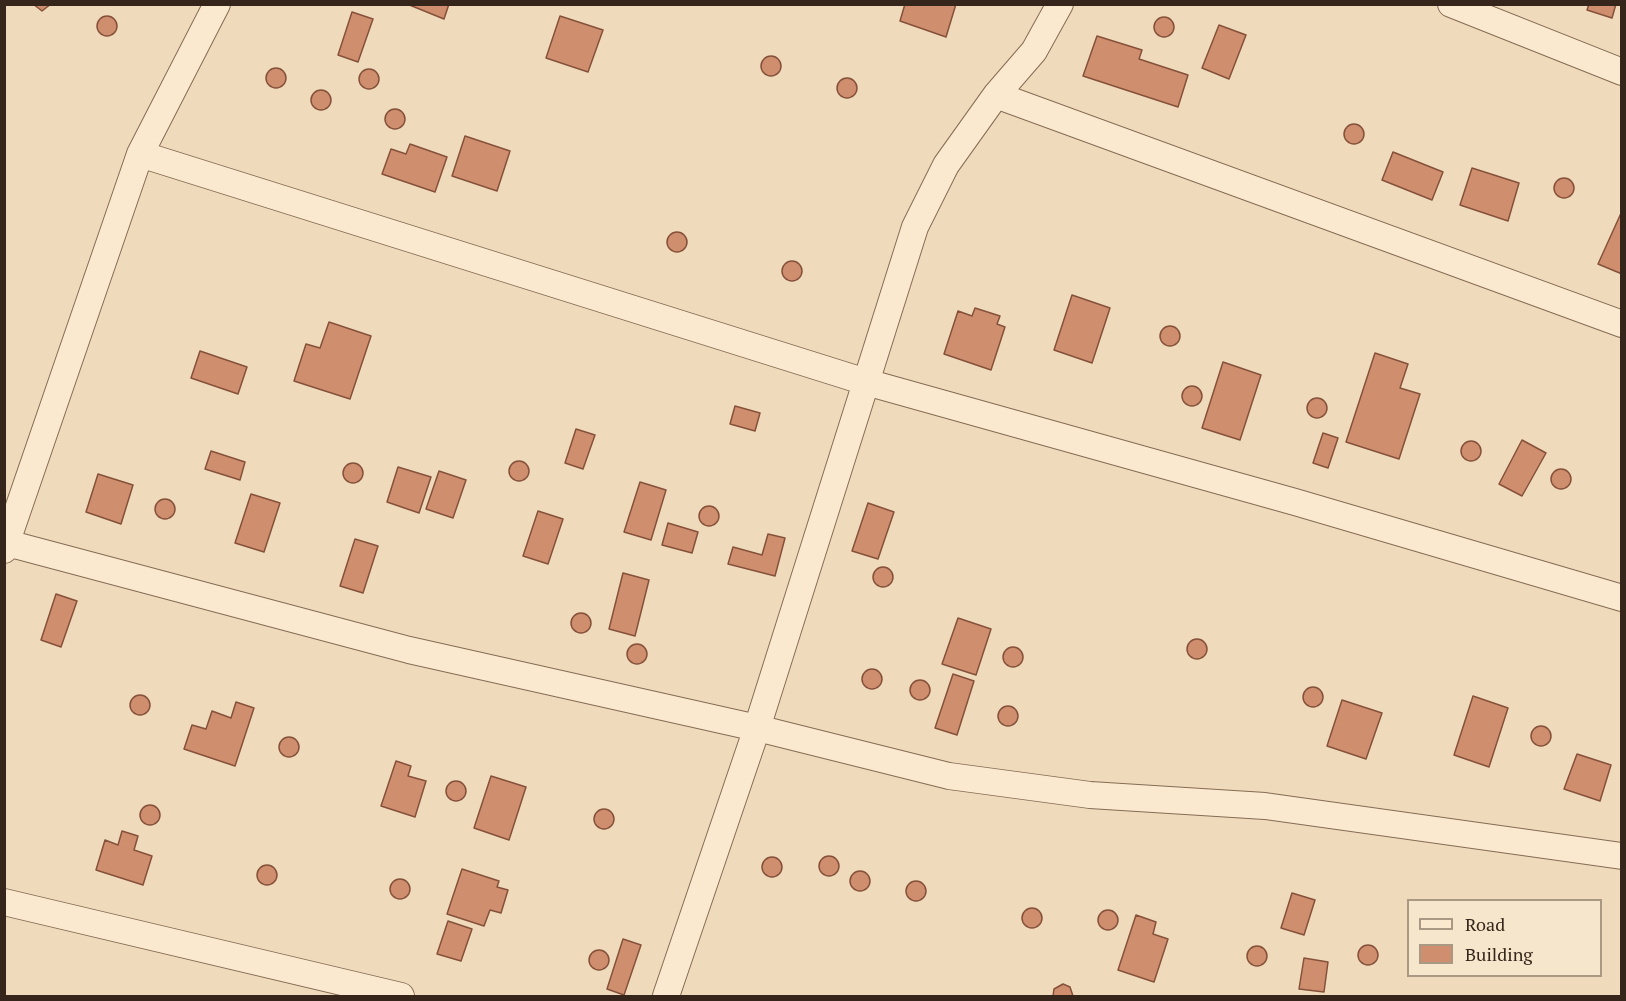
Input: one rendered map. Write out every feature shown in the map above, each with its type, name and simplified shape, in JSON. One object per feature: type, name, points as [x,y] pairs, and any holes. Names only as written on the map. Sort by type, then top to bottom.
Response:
[{"type":"street","points":[[217,4],[140,154],[6,546],[409,650],[757,728],[949,776],[1090,795],[1265,806],[1622,856]]},
{"type":"street","points":[[666,996],[757,728],[915,227],[946,165],[996,95],[1034,51],[1060,4]]},
{"type":"street","points":[[1451,4],[1622,72]]},
{"type":"street","points":[[996,95],[1622,324]]},
{"type":"street","points":[[140,154],[866,382],[1295,502],[1622,598]]},
{"type":"street","points":[[4,903],[401,996]]},
{"type":"building","points":[[33,4],[51,4],[42,11]]},
{"type":"building","points":[[407,4],[449,4],[444,19]]},
{"type":"building","points":[[905,4],[956,4],[946,37],[900,21]]},
{"type":"building","points":[[1589,4],[1616,4],[1612,18],[1587,10]]},
{"type":"building","points":[[352,12],[373,19],[358,62],[338,55]]},
{"type":"building","points":[[107,16],[114,19],[117,26],[114,33],[107,36],[100,33],[97,26],[100,19]]},
{"type":"building","points":[[560,16],[603,30],[588,72],[546,58]]},
{"type":"building","points":[[1164,17],[1171,20],[1174,27],[1171,34],[1164,37],[1157,34],[1154,27],[1157,20]]},
{"type":"building","points":[[1219,25],[1246,35],[1229,79],[1202,68]]},
{"type":"building","points":[[1097,36],[1142,50],[1139,59],[1188,75],[1178,107],[1083,76]]},
{"type":"building","points":[[771,56],[778,59],[781,66],[778,73],[771,76],[764,73],[761,66],[764,59]]},
{"type":"building","points":[[276,68],[283,71],[286,78],[283,85],[276,88],[269,85],[266,78],[269,71]]},
{"type":"building","points":[[369,69],[376,72],[379,79],[376,86],[369,89],[362,86],[359,79],[362,72]]},
{"type":"building","points":[[847,78],[854,81],[857,88],[854,95],[847,98],[840,95],[837,88],[840,81]]},
{"type":"building","points":[[321,90],[328,93],[331,100],[328,107],[321,110],[314,107],[311,100],[314,93]]},
{"type":"building","points":[[395,109],[402,112],[405,119],[402,126],[395,129],[388,126],[385,119],[388,112]]},
{"type":"building","points":[[1354,124],[1361,127],[1364,134],[1361,141],[1354,144],[1347,141],[1344,134],[1347,127]]},
{"type":"building","points":[[465,136],[510,151],[497,191],[452,176]]},
{"type":"building","points":[[410,144],[447,157],[435,192],[382,174],[391,149],[406,154]]},
{"type":"building","points":[[1393,152],[1443,172],[1432,200],[1382,180]]},
{"type":"building","points":[[1472,168],[1519,183],[1508,221],[1460,205]]},
{"type":"building","points":[[1564,178],[1571,181],[1574,188],[1571,195],[1564,198],[1557,195],[1554,188],[1557,181]]},
{"type":"building","points":[[1622,211],[1622,274],[1598,264]]},
{"type":"building","points":[[677,232],[684,235],[687,242],[684,249],[677,252],[670,249],[667,242],[670,235]]},
{"type":"building","points":[[792,261],[799,264],[802,271],[799,278],[792,281],[785,278],[782,271],[785,264]]},
{"type":"building","points":[[1072,295],[1110,308],[1092,363],[1054,350]]},
{"type":"building","points":[[975,308],[1000,316],[997,324],[1005,327],[991,370],[944,354],[958,311],[972,316]]},
{"type":"building","points":[[329,322],[371,336],[350,399],[294,381],[306,344],[320,348]]},
{"type":"building","points":[[1170,326],[1177,329],[1180,336],[1177,343],[1170,346],[1163,343],[1160,336],[1163,329]]},
{"type":"building","points":[[200,351],[247,367],[238,394],[191,378]]},
{"type":"building","points":[[1375,353],[1408,364],[1400,388],[1420,394],[1399,459],[1346,442]]},
{"type":"building","points":[[1223,362],[1261,375],[1240,440],[1202,428]]},
{"type":"building","points":[[1192,386],[1199,389],[1202,396],[1199,403],[1192,406],[1185,403],[1182,396],[1185,389]]},
{"type":"building","points":[[1317,398],[1324,401],[1327,408],[1324,415],[1317,418],[1310,415],[1307,408],[1310,401]]},
{"type":"building","points":[[735,406],[760,413],[755,431],[730,424]]},
{"type":"building","points":[[576,429],[595,435],[583,469],[565,463]]},
{"type":"building","points":[[1323,433],[1338,438],[1328,468],[1313,463]]},
{"type":"building","points":[[1522,440],[1546,453],[1522,496],[1499,484]]},
{"type":"building","points":[[1471,441],[1478,444],[1481,451],[1478,458],[1471,461],[1464,458],[1461,451],[1464,444]]},
{"type":"building","points":[[211,451],[245,462],[240,480],[205,469]]},
{"type":"building","points":[[519,461],[526,464],[529,471],[526,478],[519,481],[512,478],[509,471],[512,464]]},
{"type":"building","points":[[353,463],[360,466],[363,473],[360,480],[353,483],[346,480],[343,473],[346,466]]},
{"type":"building","points":[[398,467],[431,477],[419,513],[387,502]]},
{"type":"building","points":[[1561,469],[1568,472],[1571,479],[1568,486],[1561,489],[1554,486],[1551,479],[1554,472]]},
{"type":"building","points":[[439,471],[466,480],[453,518],[426,509]]},
{"type":"building","points":[[98,474],[133,485],[121,524],[86,512]]},
{"type":"building","points":[[640,482],[666,490],[651,540],[624,532]]},
{"type":"building","points":[[251,494],[280,503],[264,552],[235,543]]},
{"type":"building","points":[[165,499],[172,502],[175,509],[172,516],[165,519],[158,516],[155,509],[158,502]]},
{"type":"building","points":[[868,503],[894,512],[878,559],[852,551]]},
{"type":"building","points":[[709,506],[716,509],[719,516],[716,523],[709,526],[702,523],[699,516],[702,509]]},
{"type":"building","points":[[538,511],[563,519],[548,564],[523,556]]},
{"type":"building","points":[[668,523],[698,532],[692,553],[662,545]]},
{"type":"building","points":[[768,534],[785,538],[775,576],[728,564],[733,547],[762,555]]},
{"type":"building","points":[[355,539],[378,546],[363,593],[340,586]]},
{"type":"building","points":[[883,567],[890,570],[893,577],[890,584],[883,587],[876,584],[873,577],[876,570]]},
{"type":"building","points":[[623,573],[649,580],[635,636],[609,629]]},
{"type":"building","points":[[56,594],[77,601],[61,647],[41,640]]},
{"type":"building","points":[[581,613],[588,616],[591,623],[588,630],[581,633],[574,630],[571,623],[574,616]]},
{"type":"building","points":[[958,618],[991,629],[976,675],[942,664]]},
{"type":"building","points":[[1197,639],[1204,642],[1207,649],[1204,656],[1197,659],[1190,656],[1187,649],[1190,642]]},
{"type":"building","points":[[637,644],[644,647],[647,654],[644,661],[637,664],[630,661],[627,654],[630,647]]},
{"type":"building","points":[[1013,647],[1020,650],[1023,657],[1020,664],[1013,667],[1006,664],[1003,657],[1006,650]]},
{"type":"building","points":[[872,669],[879,672],[882,679],[879,686],[872,689],[865,686],[862,679],[865,672]]},
{"type":"building","points":[[953,674],[974,681],[957,735],[935,728]]},
{"type":"building","points":[[920,680],[927,683],[930,690],[927,697],[920,700],[913,697],[910,690],[913,683]]},
{"type":"building","points":[[1313,687],[1320,690],[1323,697],[1320,704],[1313,707],[1306,704],[1303,697],[1306,690]]},
{"type":"building","points":[[140,695],[147,698],[150,705],[147,712],[140,715],[133,712],[130,705],[133,698]]},
{"type":"building","points":[[1473,696],[1508,708],[1489,767],[1454,755]]},
{"type":"building","points":[[1342,700],[1382,713],[1366,759],[1327,746]]},
{"type":"building","points":[[236,702],[254,708],[235,766],[184,749],[192,725],[206,729],[212,711],[231,718]]},
{"type":"building","points":[[1008,706],[1015,709],[1018,716],[1015,723],[1008,726],[1001,723],[998,716],[1001,709]]},
{"type":"building","points":[[1541,726],[1548,729],[1551,736],[1548,743],[1541,746],[1534,743],[1531,736],[1534,729]]},
{"type":"building","points":[[289,737],[296,740],[299,747],[296,754],[289,757],[282,754],[279,747],[282,740]]},
{"type":"building","points":[[1577,754],[1611,765],[1600,801],[1564,789]]},
{"type":"building","points":[[396,761],[411,766],[408,776],[426,781],[415,817],[381,806]]},
{"type":"building","points":[[491,776],[526,787],[509,840],[474,828]]},
{"type":"building","points":[[456,781],[463,784],[466,791],[463,798],[456,801],[449,798],[446,791],[449,784]]},
{"type":"building","points":[[150,805],[157,808],[160,815],[157,822],[150,825],[143,822],[140,815],[143,808]]},
{"type":"building","points":[[604,809],[611,812],[614,819],[611,826],[604,829],[597,826],[594,819],[597,812]]},
{"type":"building","points":[[122,831],[138,836],[134,850],[152,856],[143,885],[96,870],[105,840],[118,845]]},
{"type":"building","points":[[829,856],[836,859],[839,866],[836,873],[829,876],[822,873],[819,866],[822,859]]},
{"type":"building","points":[[772,857],[779,860],[782,867],[779,874],[772,877],[765,874],[762,867],[765,860]]},
{"type":"building","points":[[267,865],[274,868],[277,875],[274,882],[267,885],[260,882],[257,875],[260,868]]},
{"type":"building","points":[[462,869],[499,881],[497,887],[508,890],[501,913],[490,910],[484,926],[447,914]]},
{"type":"building","points":[[860,871],[867,874],[870,881],[867,888],[860,891],[853,888],[850,881],[853,874]]},
{"type":"building","points":[[400,879],[407,882],[410,889],[407,896],[400,899],[393,896],[390,889],[393,882]]},
{"type":"building","points":[[916,881],[923,884],[926,891],[923,898],[916,901],[909,898],[906,891],[909,884]]},
{"type":"building","points":[[1292,893],[1315,900],[1304,935],[1281,928]]},
{"type":"building","points":[[1032,908],[1039,911],[1042,918],[1039,925],[1032,928],[1025,925],[1022,918],[1025,911]]},
{"type":"building","points":[[1108,910],[1115,913],[1118,920],[1115,927],[1108,930],[1101,927],[1098,920],[1101,913]]},
{"type":"building","points":[[1136,915],[1156,922],[1153,934],[1168,939],[1154,982],[1118,970]]},
{"type":"building","points":[[448,921],[472,929],[461,961],[437,954]]},
{"type":"building","points":[[623,939],[641,945],[624,995],[607,989]]},
{"type":"building","points":[[1368,945],[1375,948],[1378,955],[1375,962],[1368,965],[1361,962],[1358,955],[1361,948]]},
{"type":"building","points":[[1257,946],[1264,949],[1267,956],[1264,963],[1257,966],[1250,963],[1247,956],[1250,949]]},
{"type":"building","points":[[599,950],[606,953],[609,960],[606,967],[599,970],[592,967],[589,960],[592,953]]},
{"type":"building","points":[[1304,958],[1328,962],[1324,992],[1299,989]]},
{"type":"building","points":[[1063,984],[1070,987],[1073,996],[1053,996],[1054,989]]}]
